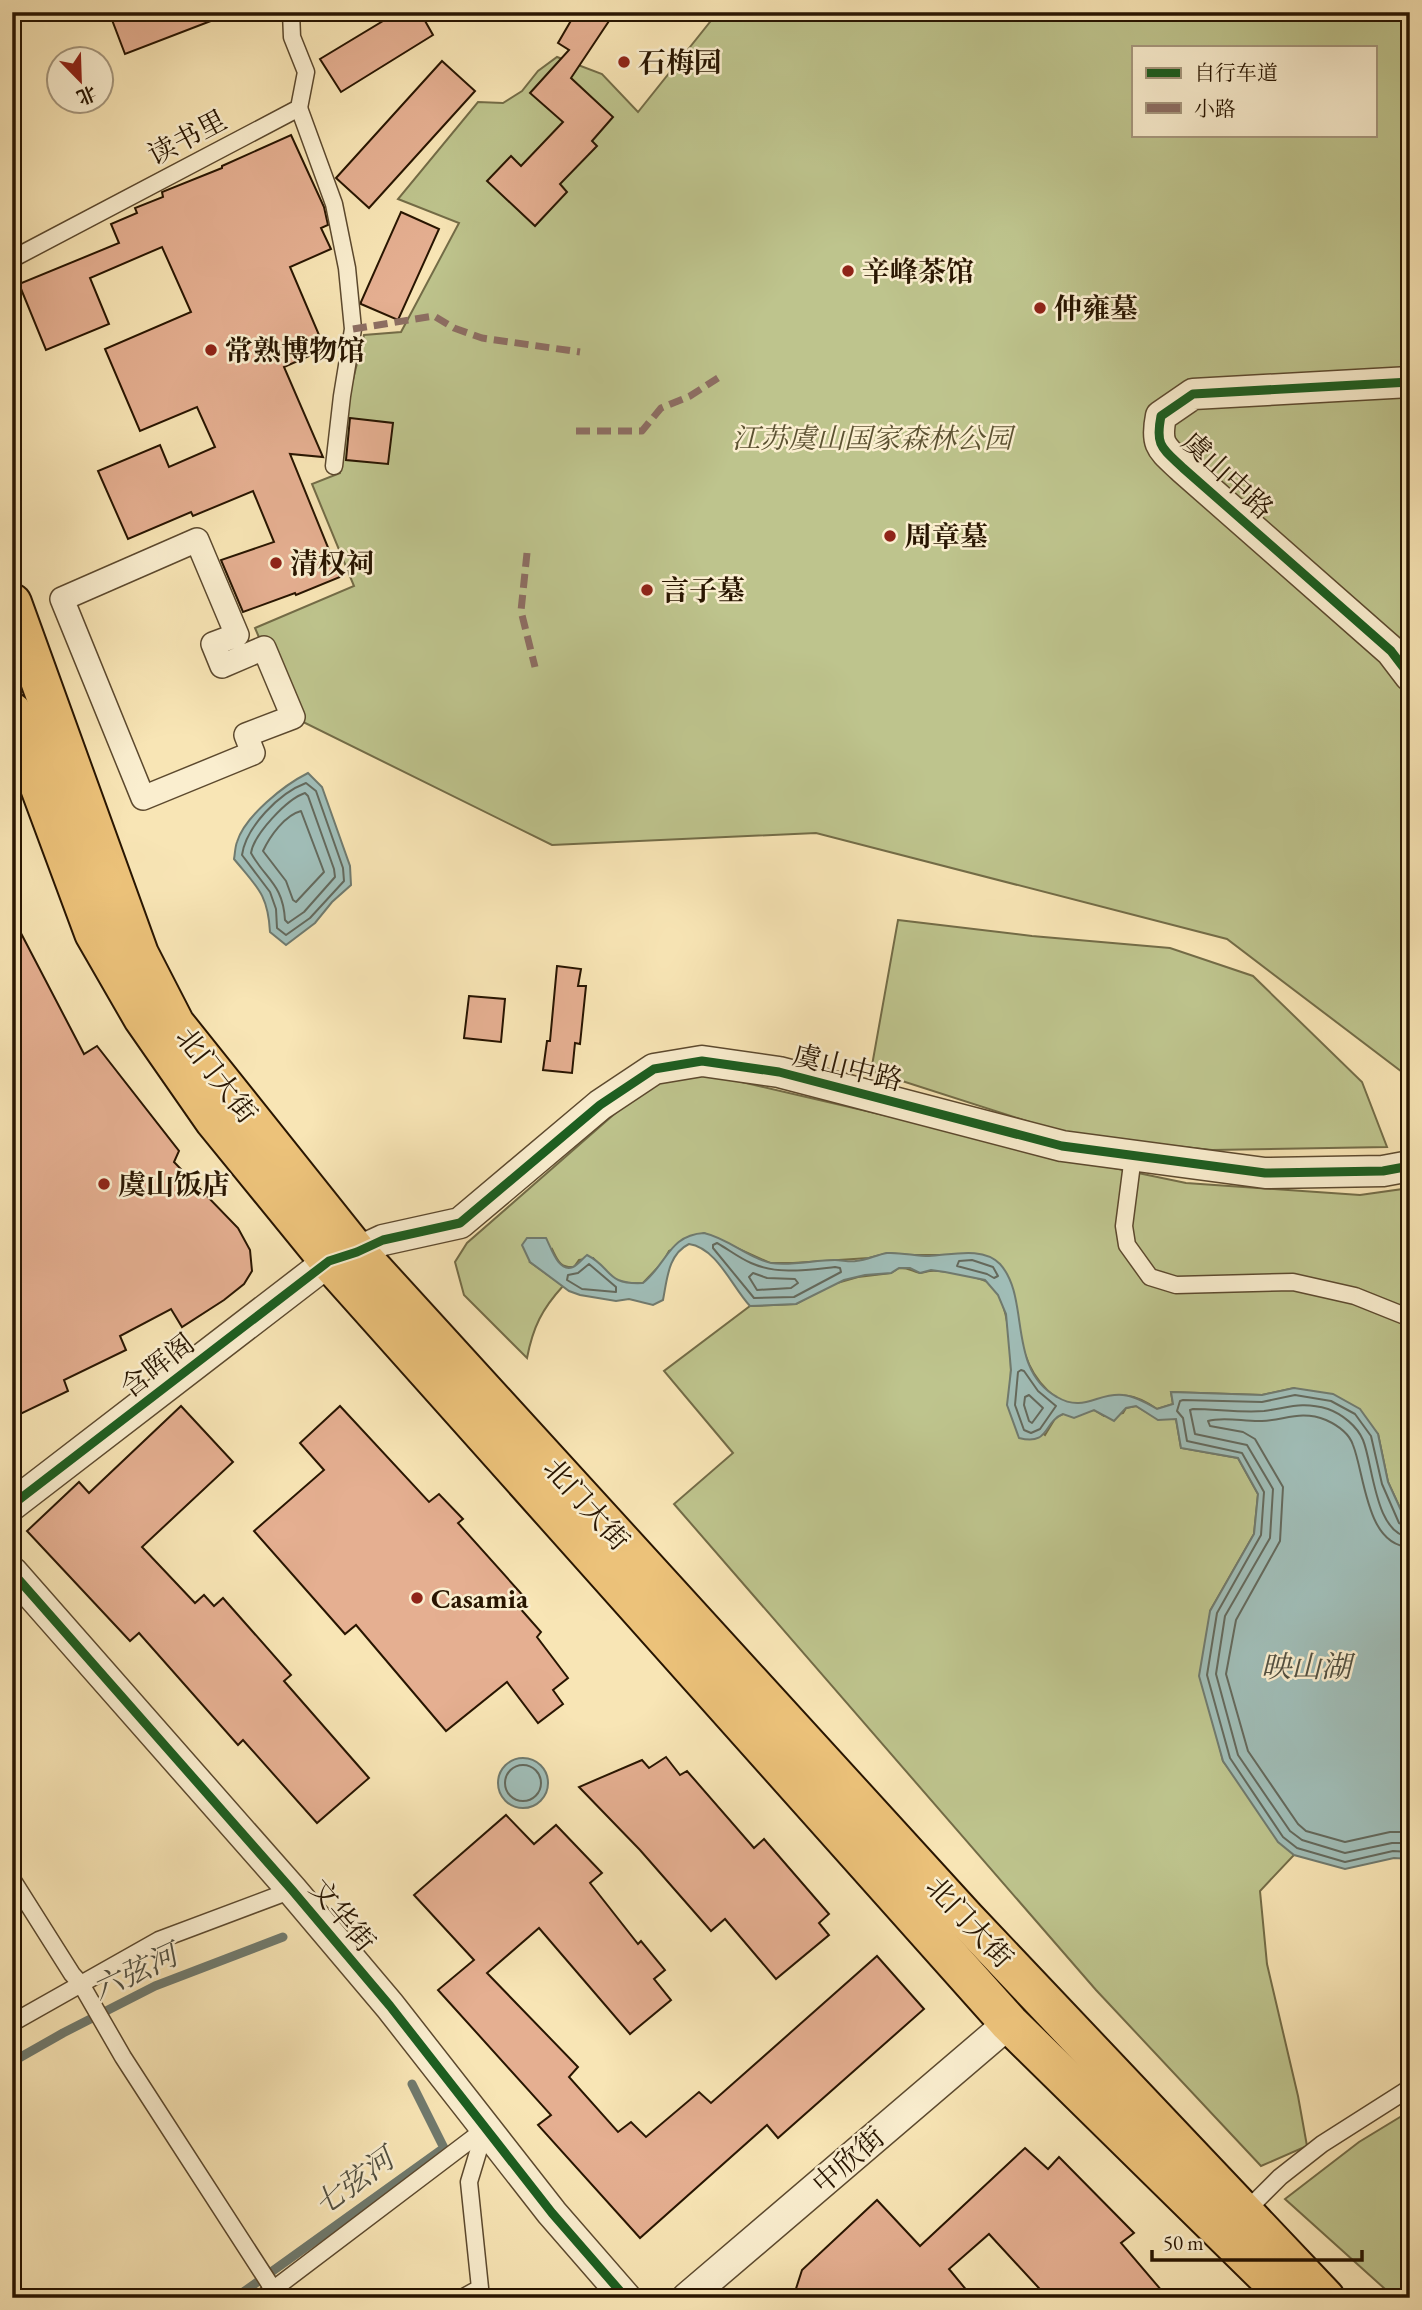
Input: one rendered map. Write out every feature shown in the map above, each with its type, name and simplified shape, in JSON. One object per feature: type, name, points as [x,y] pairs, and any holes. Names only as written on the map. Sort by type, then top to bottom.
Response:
[{"type":"main road","name":"北门大街","points":[[12,603],[139,954],[175,1024],[343,1256],[1009,2022],[1289,2298]]},
{"type":"main road","name":"北门大街","points":[[12,712],[94,933],[143,1018],[214,1120],[1325,2298]]},
{"type":"street","name":"虞山中路","points":[[1410,382],[1193,394],[1161,415],[1157,434],[1162,448],[1391,651],[1410,676]]},
{"type":"street","points":[[197,540],[237,635],[213,644],[222,666],[264,648],[293,717],[246,735],[253,753],[143,798],[62,599],[197,540]]},
{"type":"street","name":"虞山中路","points":[[343,1256],[383,1241],[460,1223],[600,1105],[654,1069],[702,1061],[779,1072],[1062,1146],[1265,1172],[1383,1171],[1410,1166]]},
{"type":"street","name":"含晖阁","points":[[12,1505],[343,1256]]},
{"type":"street","name":"文华街","points":[[12,1572],[292,1890],[390,2006],[552,2213],[625,2298]]},
{"type":"street","name":"中欣街","points":[[687,2298],[1009,2022]]},
{"type":"lane","points":[[291,12],[292,37],[306,72],[299,108],[334,204],[347,268],[353,329],[334,466]]},
{"type":"lane","name":"读书里","points":[[12,259],[299,108]]},
{"type":"lane","points":[[1133,1156],[1124,1226],[1127,1245],[1150,1277],[1176,1285],[1293,1282],[1355,1296],[1410,1318]]},
{"type":"lane","points":[[12,1879],[255,2260],[268,2294],[485,2129]]},
{"type":"lane","points":[[12,2022],[159,1940],[292,1890]]},
{"type":"lane","points":[[1244,2213],[1280,2177],[1322,2144],[1410,2088]]},
{"type":"lane","points":[[462,2298],[480,2288],[469,2182],[485,2129]]},
{"type":"green space","name":"江苏虞山国家森林公园","points":[[718,12],[1410,12],[1410,1078],[1227,939],[816,833],[552,845],[293,717],[255,628],[354,586],[312,484],[340,473],[347,404],[364,335],[401,332],[459,223],[398,199],[478,102],[503,103],[522,91],[538,71],[557,57],[602,74],[638,112]]},
{"type":"green space","points":[[898,920],[1032,936],[1170,948],[1253,976],[1362,1082],[1387,1147],[1212,1150],[1070,1135],[871,1071]]},
{"type":"green space","points":[[707,1074],[1186,1183],[1360,1195],[1410,1188],[1410,1522],[1405,1519],[1388,1482],[1378,1434],[1294,1388],[1262,1395],[1171,1392],[1173,1404],[1157,1409],[1138,1398],[1122,1395],[1075,1404],[1056,1397],[1040,1382],[1029,1363],[1021,1340],[1014,1296],[948,1255],[888,1253],[869,1258],[770,1263],[704,1233],[669,1251],[663,1262],[643,1283],[627,1283],[604,1271],[593,1258],[579,1260],[574,1267],[562,1265],[552,1249],[530,1262],[563,1286],[539,1319],[527,1358],[464,1295],[455,1262],[467,1243],[644,1088],[664,1076]]},
{"type":"green space","points":[[899,1268],[920,1273],[936,1271],[963,1275],[992,1285],[999,1295],[1008,1325],[1011,1378],[1008,1405],[1045,1435],[1056,1417],[1063,1414],[1094,1410],[1104,1416],[1123,1413],[1126,1408],[1136,1406],[1158,1419],[1176,1419],[1181,1448],[1238,1458],[1258,1494],[1254,1534],[1210,1611],[1213,1718],[1223,1761],[1294,1855],[1260,1891],[1267,1964],[1307,2146],[1261,2166],[1096,1990],[674,1504],[733,1453],[664,1371],[750,1306],[796,1304],[830,1285],[858,1277],[891,1273]]},
{"type":"green space","points":[[1410,2111],[1410,2298],[1395,2298],[1285,2199],[1359,2142]]},
{"type":"water","points":[[308,773],[322,787],[350,866],[351,885],[332,902],[315,923],[286,945],[270,932],[264,900],[255,884],[234,859],[236,844],[248,822],[277,793]]},
{"type":"water","name":"映山湖","points":[[704,1233],[762,1261],[779,1264],[827,1260],[856,1261],[892,1253],[929,1256],[976,1253],[993,1258],[1009,1278],[1015,1295],[1025,1352],[1031,1369],[1041,1385],[1067,1401],[1083,1403],[1106,1396],[1123,1395],[1136,1398],[1157,1409],[1173,1404],[1171,1392],[1262,1395],[1294,1388],[1333,1394],[1360,1409],[1378,1434],[1388,1482],[1405,1519],[1410,1522],[1410,1859],[1394,1858],[1345,1869],[1294,1855],[1278,1842],[1223,1761],[1199,1676],[1210,1611],[1254,1534],[1258,1494],[1238,1458],[1181,1448],[1176,1419],[1158,1420],[1136,1406],[1126,1408],[1114,1421],[1094,1410],[1074,1418],[1063,1414],[1036,1439],[1019,1438],[1007,1405],[1011,1370],[1006,1314],[998,1295],[985,1280],[931,1270],[920,1273],[910,1268],[899,1268],[891,1273],[844,1280],[796,1304],[750,1306],[716,1260],[699,1247],[689,1244],[682,1248],[673,1261],[663,1300],[653,1305],[629,1299],[616,1301],[580,1295],[569,1291],[530,1262],[522,1245],[527,1238],[546,1238],[563,1266],[573,1267],[587,1255],[615,1278],[631,1283],[643,1283],[683,1239]]},
{"type":"water","points":[[523,1758],[540,1766],[548,1783],[540,1800],[523,1808],[506,1800],[498,1783],[506,1766]]},
{"type":"building","points":[[109,12],[229,12],[229,14],[125,54]]},
{"type":"building","points":[[398,12],[420,12],[433,35],[341,92],[320,59]]},
{"type":"building","points":[[576,12],[615,12],[571,78],[613,117],[592,141],[597,146],[560,184],[567,192],[535,226],[487,181],[511,156],[521,166],[563,122],[530,93],[569,50],[558,43]]},
{"type":"building","points":[[442,61],[475,91],[369,208],[336,178]]},
{"type":"building","points":[[291,135],[324,207],[328,225],[321,228],[331,249],[290,267],[325,349],[284,367],[323,457],[290,454],[340,577],[243,612],[221,560],[274,542],[253,491],[193,516],[191,512],[128,539],[98,471],[160,445],[169,467],[215,447],[197,407],[140,431],[105,349],[191,312],[162,247],[90,278],[109,324],[46,350],[19,284],[119,243],[111,224],[137,213],[135,208],[163,197],[162,192],[222,168]]},
{"type":"building","points":[[401,212],[439,229],[398,320],[361,302]]},
{"type":"building","points":[[350,418],[393,423],[388,464],[346,460]]},
{"type":"building","name":"虞山饭店","points":[[12,916],[84,1054],[97,1046],[179,1151],[174,1162],[238,1228],[250,1250],[252,1271],[244,1284],[224,1300],[182,1327],[171,1309],[120,1336],[126,1350],[64,1380],[68,1391],[12,1418]]},
{"type":"building","points":[[557,966],[581,969],[578,986],[586,986],[580,1044],[575,1043],[572,1073],[543,1070],[547,1041],[550,1041]]},
{"type":"building","points":[[469,996],[505,999],[501,1042],[464,1038]]},
{"type":"building","points":[[181,1406],[233,1462],[142,1547],[195,1603],[204,1595],[214,1606],[223,1598],[291,1675],[284,1681],[369,1778],[317,1823],[243,1740],[238,1745],[139,1633],[130,1641],[27,1531],[79,1482],[89,1493]]},
{"type":"building","points":[[340,1406],[429,1502],[439,1494],[463,1519],[458,1523],[526,1599],[518,1606],[541,1632],[537,1637],[568,1678],[553,1690],[563,1704],[538,1723],[507,1682],[446,1731],[356,1625],[345,1634],[254,1531],[324,1470],[300,1443]]},
{"type":"building","points":[[666,1757],[680,1775],[687,1771],[754,1848],[764,1839],[829,1914],[819,1923],[829,1935],[776,1979],[725,1919],[711,1931],[640,1850],[579,1787],[642,1760],[649,1768]]},
{"type":"building","points":[[506,1815],[534,1844],[556,1825],[602,1873],[590,1883],[638,1944],[641,1941],[665,1970],[654,1979],[671,2000],[630,2034],[539,1928],[487,1973],[578,2067],[569,2077],[618,2132],[631,2122],[646,2137],[699,2092],[711,2103],[877,1956],[924,2009],[778,2138],[767,2125],[640,2238],[538,2125],[551,2115],[438,1990],[474,1960],[414,1895]]},
{"type":"building","points":[[1025,2148],[1048,2169],[1059,2157],[1134,2233],[1121,2243],[1168,2298],[1048,2298],[989,2234],[949,2269],[973,2298],[793,2298],[802,2270],[877,2200],[920,2246]]},
{"type":"waterway","name":"六弦河","points":[[12,2062],[155,1986],[283,1937]]},
{"type":"waterway","name":"七弦河","points":[[235,2298],[444,2148],[412,2084]]},
{"type":"marked path","points":[[353,329],[434,316],[454,328],[482,338],[580,352]]},
{"type":"marked path","points":[[576,431],[642,431],[661,408],[690,396],[718,378]]},
{"type":"marked path","points":[[527,553],[521,611],[535,667]]},
{"type":"cycle path","points":[[1410,382],[1193,394],[1161,416],[1159,434],[1162,446],[1170,456],[1391,651],[1410,676]]},
{"type":"cycle path","points":[[12,1505],[329,1261],[383,1240],[460,1223],[600,1105],[654,1069],[702,1061],[779,1072],[1062,1146],[1265,1173],[1383,1171],[1410,1166]]},
{"type":"cycle path","points":[[12,1572],[292,1890],[390,2006],[552,2213],[626,2298]]},
{"type":"place","name":"石梅园","points":[[624,62]]},
{"type":"place","name":"辛峰茶馆","points":[[848,271]]},
{"type":"place","name":"仲雍墓","points":[[1040,308]]},
{"type":"place","name":"常熟博物馆","points":[[211,350]]},
{"type":"place","name":"周章墓","points":[[890,536]]},
{"type":"place","name":"清权祠","points":[[276,563]]},
{"type":"place","name":"言子墓","points":[[647,590]]},
{"type":"place","name":"虞山饭店","points":[[104,1184]]},
{"type":"place","name":"Casamia","points":[[417,1598]]}]
